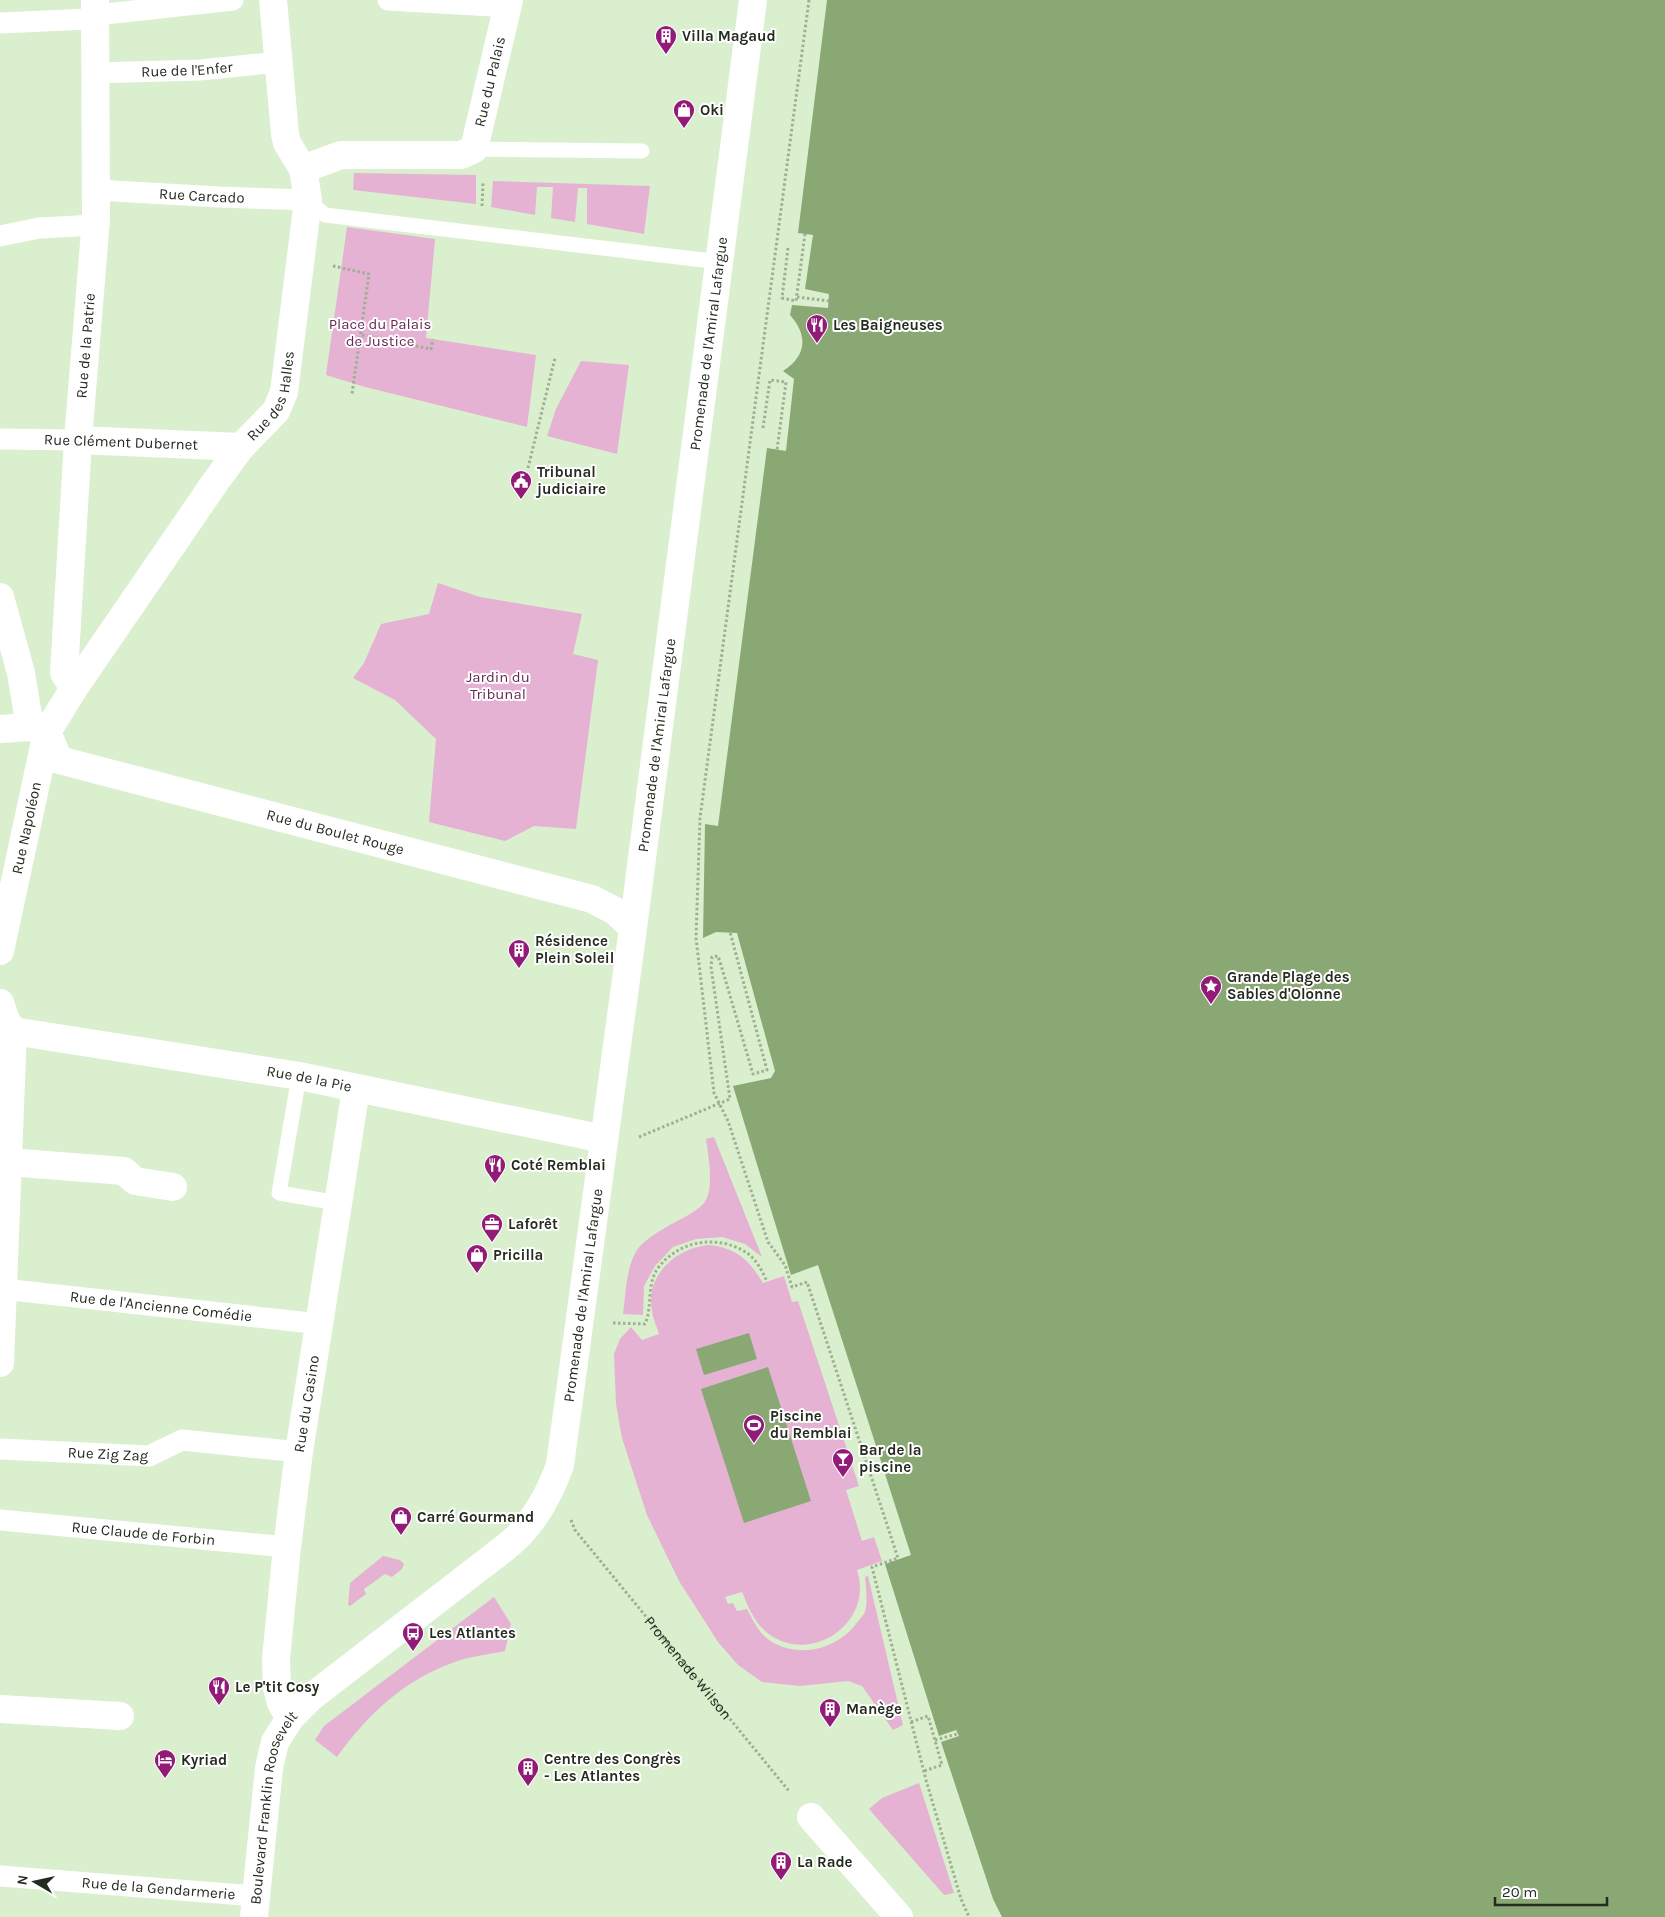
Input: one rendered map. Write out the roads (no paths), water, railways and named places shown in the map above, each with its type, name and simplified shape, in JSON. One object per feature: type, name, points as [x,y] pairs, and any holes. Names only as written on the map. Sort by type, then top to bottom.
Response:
[{"type":"street","points":[[0,23],[89,19],[95,7],[233,0]]},
{"type":"street","name":"Rue des Halles","points":[[39,729],[74,688],[241,447],[276,412],[284,392],[308,200],[303,169],[287,143],[273,0]]},
{"type":"street","points":[[388,0],[509,4]]},
{"type":"street","name":"Promenade de l'Amiral Lafargue","points":[[552,1489],[560,1465],[565,1435],[633,928],[753,0]]},
{"type":"street","name":"Rue du Palais","points":[[468,152],[509,4]]},
{"type":"street","name":"Rue de la Patrie","points":[[74,688],[64,673],[78,440],[96,225],[95,7]]},
{"type":"street","name":"Rue de l'Enfer","points":[[95,73],[200,70],[279,62]]},
{"type":"street","points":[[303,169],[341,156],[468,152]]},
{"type":"street","name":"Rue Carcado","points":[[96,190],[308,200]]},
{"type":"street","points":[[0,236],[39,228],[96,225]]},
{"type":"street","name":"Rue Clément Dubernet","points":[[0,439],[78,440],[241,447]]},
{"type":"street","points":[[0,596],[20,673],[39,729],[0,729]]},
{"type":"street","name":"Rue du Boulet Rouge","points":[[39,729],[59,760],[592,899],[614,910],[633,928]]},
{"type":"street","name":"Rue Napoléon","points":[[0,951],[39,729]]},
{"type":"street","points":[[0,1362],[8,1162],[5,1019]]},
{"type":"street","name":"Rue de la Pie","points":[[5,1019],[299,1076],[604,1139]]},
{"type":"street","name":"Rue du Casino","points":[[290,1718],[281,1703],[277,1688],[276,1659],[287,1547],[356,1089]]},
{"type":"street","points":[[8,1162],[124,1171],[135,1181],[173,1187]]},
{"type":"street","name":"Rue de l'Ancienne Comédie","points":[[3,1289],[320,1324]]},
{"type":"street","name":"Rue Zig Zag","points":[[0,1449],[149,1456],[182,1440],[300,1452]]},
{"type":"street","name":"Boulevard Franklin Roosevelt","points":[[255,1906],[269,1768],[275,1742],[290,1718],[310,1698],[493,1557],[520,1534],[552,1489]]},
{"type":"street","name":"Rue Claude de Forbin","points":[[0,1520],[287,1547]]},
{"type":"street","points":[[0,1708],[120,1716]]},
{"type":"street","points":[[811,1817],[900,1917]]},
{"type":"street","name":"Rue de la Gendarmerie","points":[[0,1876],[255,1906]]},
{"type":"lane","points":[[468,152],[642,151]]},
{"type":"lane","points":[[308,200],[325,215],[720,262]]},
{"type":"lane","points":[[299,1076],[279,1193],[338,1203]]},
{"type":"place","name":"Villa Magaud","points":[[666,55]]},
{"type":"place","name":"Oki","points":[[684,129]]},
{"type":"place","name":"Les Baigneuses","points":[[817,344]]},
{"type":"place","name":"Tribunal judiciaire","points":[[521,500]]},
{"type":"place","name":"Résidence Plein Soleil","points":[[519,969]]},
{"type":"place","name":"Grande Plage des Sables d'Olonne","points":[[1211,1005]]},
{"type":"place","name":"Coté Remblai","points":[[495,1184]]},
{"type":"place","name":"Laforêt","points":[[492,1243]]},
{"type":"place","name":"Pricilla","points":[[477,1274]]},
{"type":"place","name":"Piscine du Remblai","points":[[754,1444]]},
{"type":"place","name":"Bar de la piscine","points":[[843,1478]]},
{"type":"place","name":"Carré Gourmand","points":[[401,1536]]},
{"type":"place","name":"Les Atlantes","points":[[413,1652]]},
{"type":"place","name":"Le P'tit Cosy","points":[[219,1706]]},
{"type":"place","name":"Manège","points":[[830,1728]]},
{"type":"place","name":"Kyriad","points":[[165,1779]]},
{"type":"place","name":"Centre des Congrès - Les Atlantes","points":[[528,1787]]},
{"type":"place","name":"La Rade","points":[[781,1881]]},
{"type":"park label","name":"Place du Palais de Justice","points":[[380,332]]},
{"type":"park label","name":"Jardin du Tribunal","points":[[498,686]]}]
